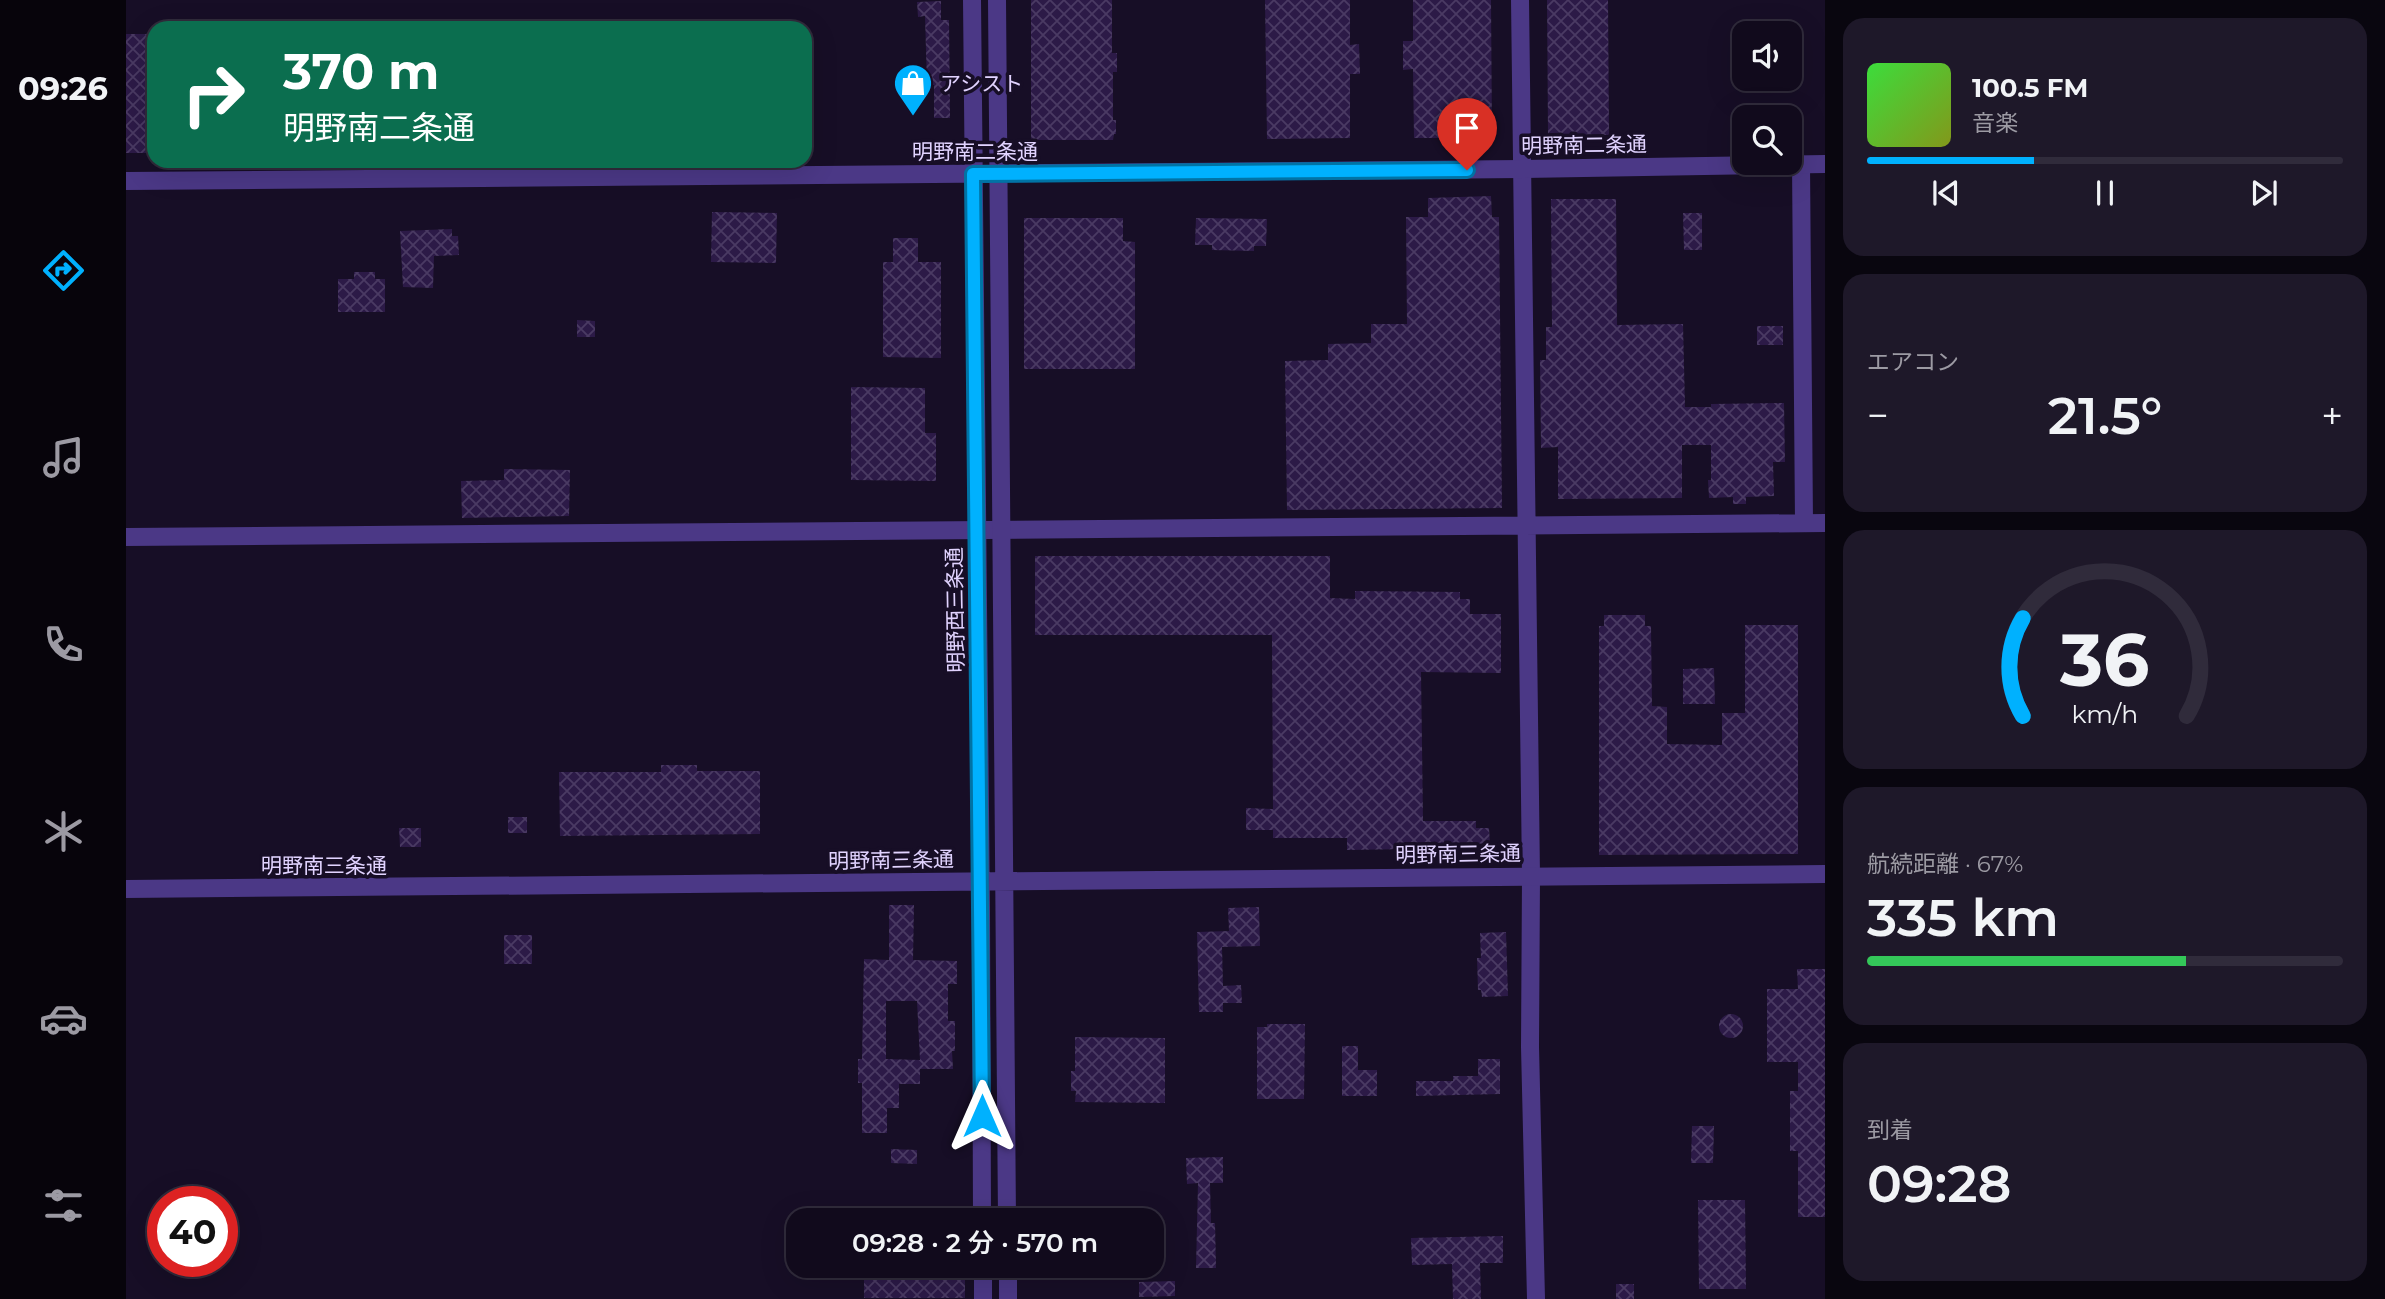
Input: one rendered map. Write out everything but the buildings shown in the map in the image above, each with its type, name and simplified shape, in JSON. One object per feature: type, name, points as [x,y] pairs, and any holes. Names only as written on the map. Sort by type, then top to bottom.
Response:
[{"type":"street","name":"明野西三条通","points":[[972,0],[982,1208]]},
{"type":"street","points":[[997,0],[1007,1208]]},
{"type":"street","points":[[1520,0],[1531,876],[1530,1047],[1536,1299]]},
{"type":"street","name":"明野南二条通","points":[[1802,164],[1825,164]]},
{"type":"street","name":"明野南二条通","points":[[126,181],[1732,165]]},
{"type":"street","points":[[1801,175],[1804,523]]},
{"type":"street","points":[[126,537],[1825,523]]},
{"type":"street","name":"明野南三条通","points":[[126,889],[1825,874]]},
{"type":"street","points":[[983,1278],[983,1299]]},
{"type":"street","points":[[1008,1278],[1008,1299]]},
{"type":"place","name":"アシスト","points":[[913,117]]},
{"type":"route","points":[[982,1116],[973,174],[1467,170]]}]
